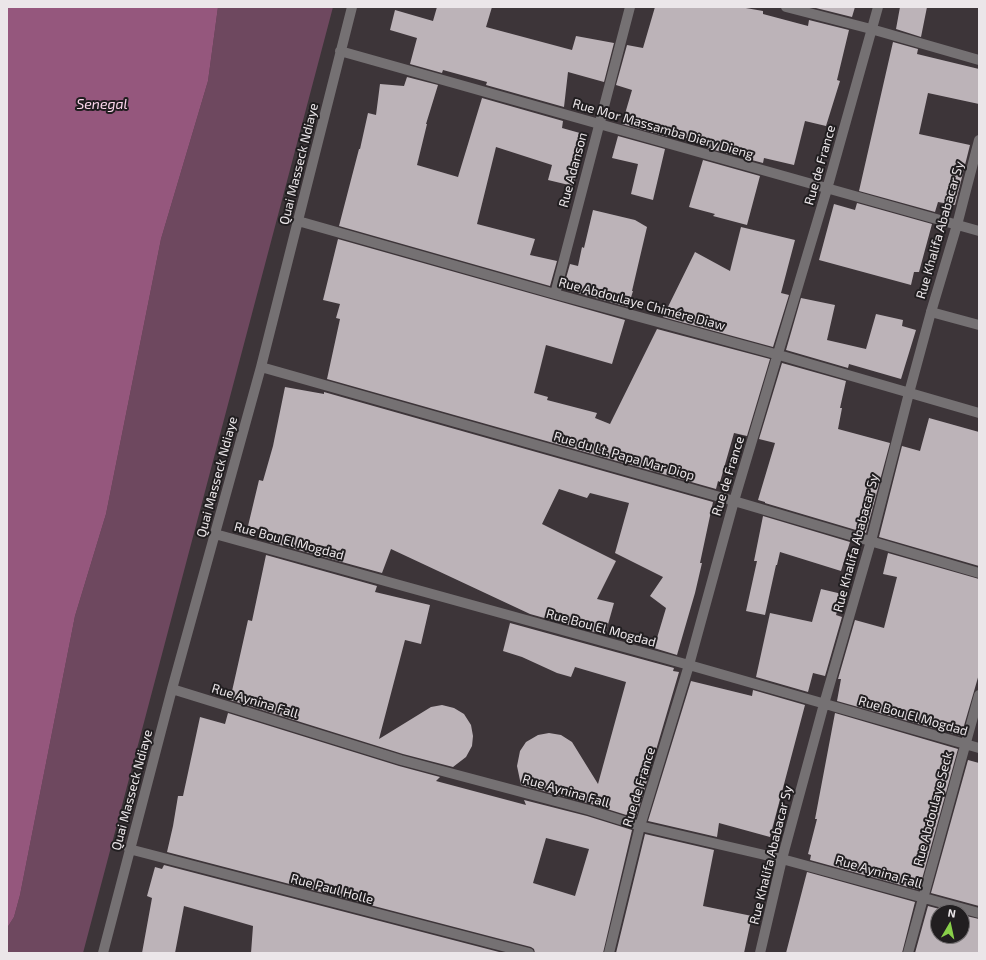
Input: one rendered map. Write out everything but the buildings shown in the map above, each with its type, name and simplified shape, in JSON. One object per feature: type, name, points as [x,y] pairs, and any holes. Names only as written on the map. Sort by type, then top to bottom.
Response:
[{"type":"street","name":"Quai Masseck Ndiaye","points":[[103,953],[172,689],[261,368],[352,7]]},
{"type":"street","name":"Rue Adanson","points":[[554,294],[630,7]]},
{"type":"street","points":[[786,7],[871,29],[979,60]]},
{"type":"street","name":"Rue de France","points":[[609,953],[640,826],[689,666],[734,501],[827,189],[878,7]]},
{"type":"street","name":"Rue Mor Massamba Diery Dieng","points":[[340,51],[979,231]]},
{"type":"street","name":"Rue Khalifa Ababacar Sy","points":[[760,953],[782,859],[824,704],[871,541],[909,393],[957,225],[979,140]]},
{"type":"street","name":"Rue Abdoulaye Chimére Diaw","points":[[298,221],[554,294],[778,355],[979,413]]},
{"type":"street","points":[[931,312],[979,325]]},
{"type":"street","name":"Rue du Lt. Papa Mar Diop","points":[[261,368],[734,501],[979,573]]},
{"type":"street","name":"Rue Bou El Mogdad","points":[[215,534],[979,748]]},
{"type":"street","name":"Rue Aynina Fall","points":[[172,689],[401,760],[589,810],[640,826],[782,859],[979,913]]},
{"type":"street","name":"Rue Abdoulaye Seck","points":[[908,953],[979,695]]},
{"type":"street","name":"Rue Paul Holle","points":[[129,849],[529,953]]},
{"type":"shaded area","points":[[218,7],[333,7],[83,953],[7,953],[7,928],[14,917],[20,895],[75,616],[106,514],[161,239],[208,81]]},
{"type":"water","name":"Senegal","points":[[7,7],[218,7],[208,81],[161,239],[106,514],[75,616],[20,895],[14,917],[7,928]]}]
